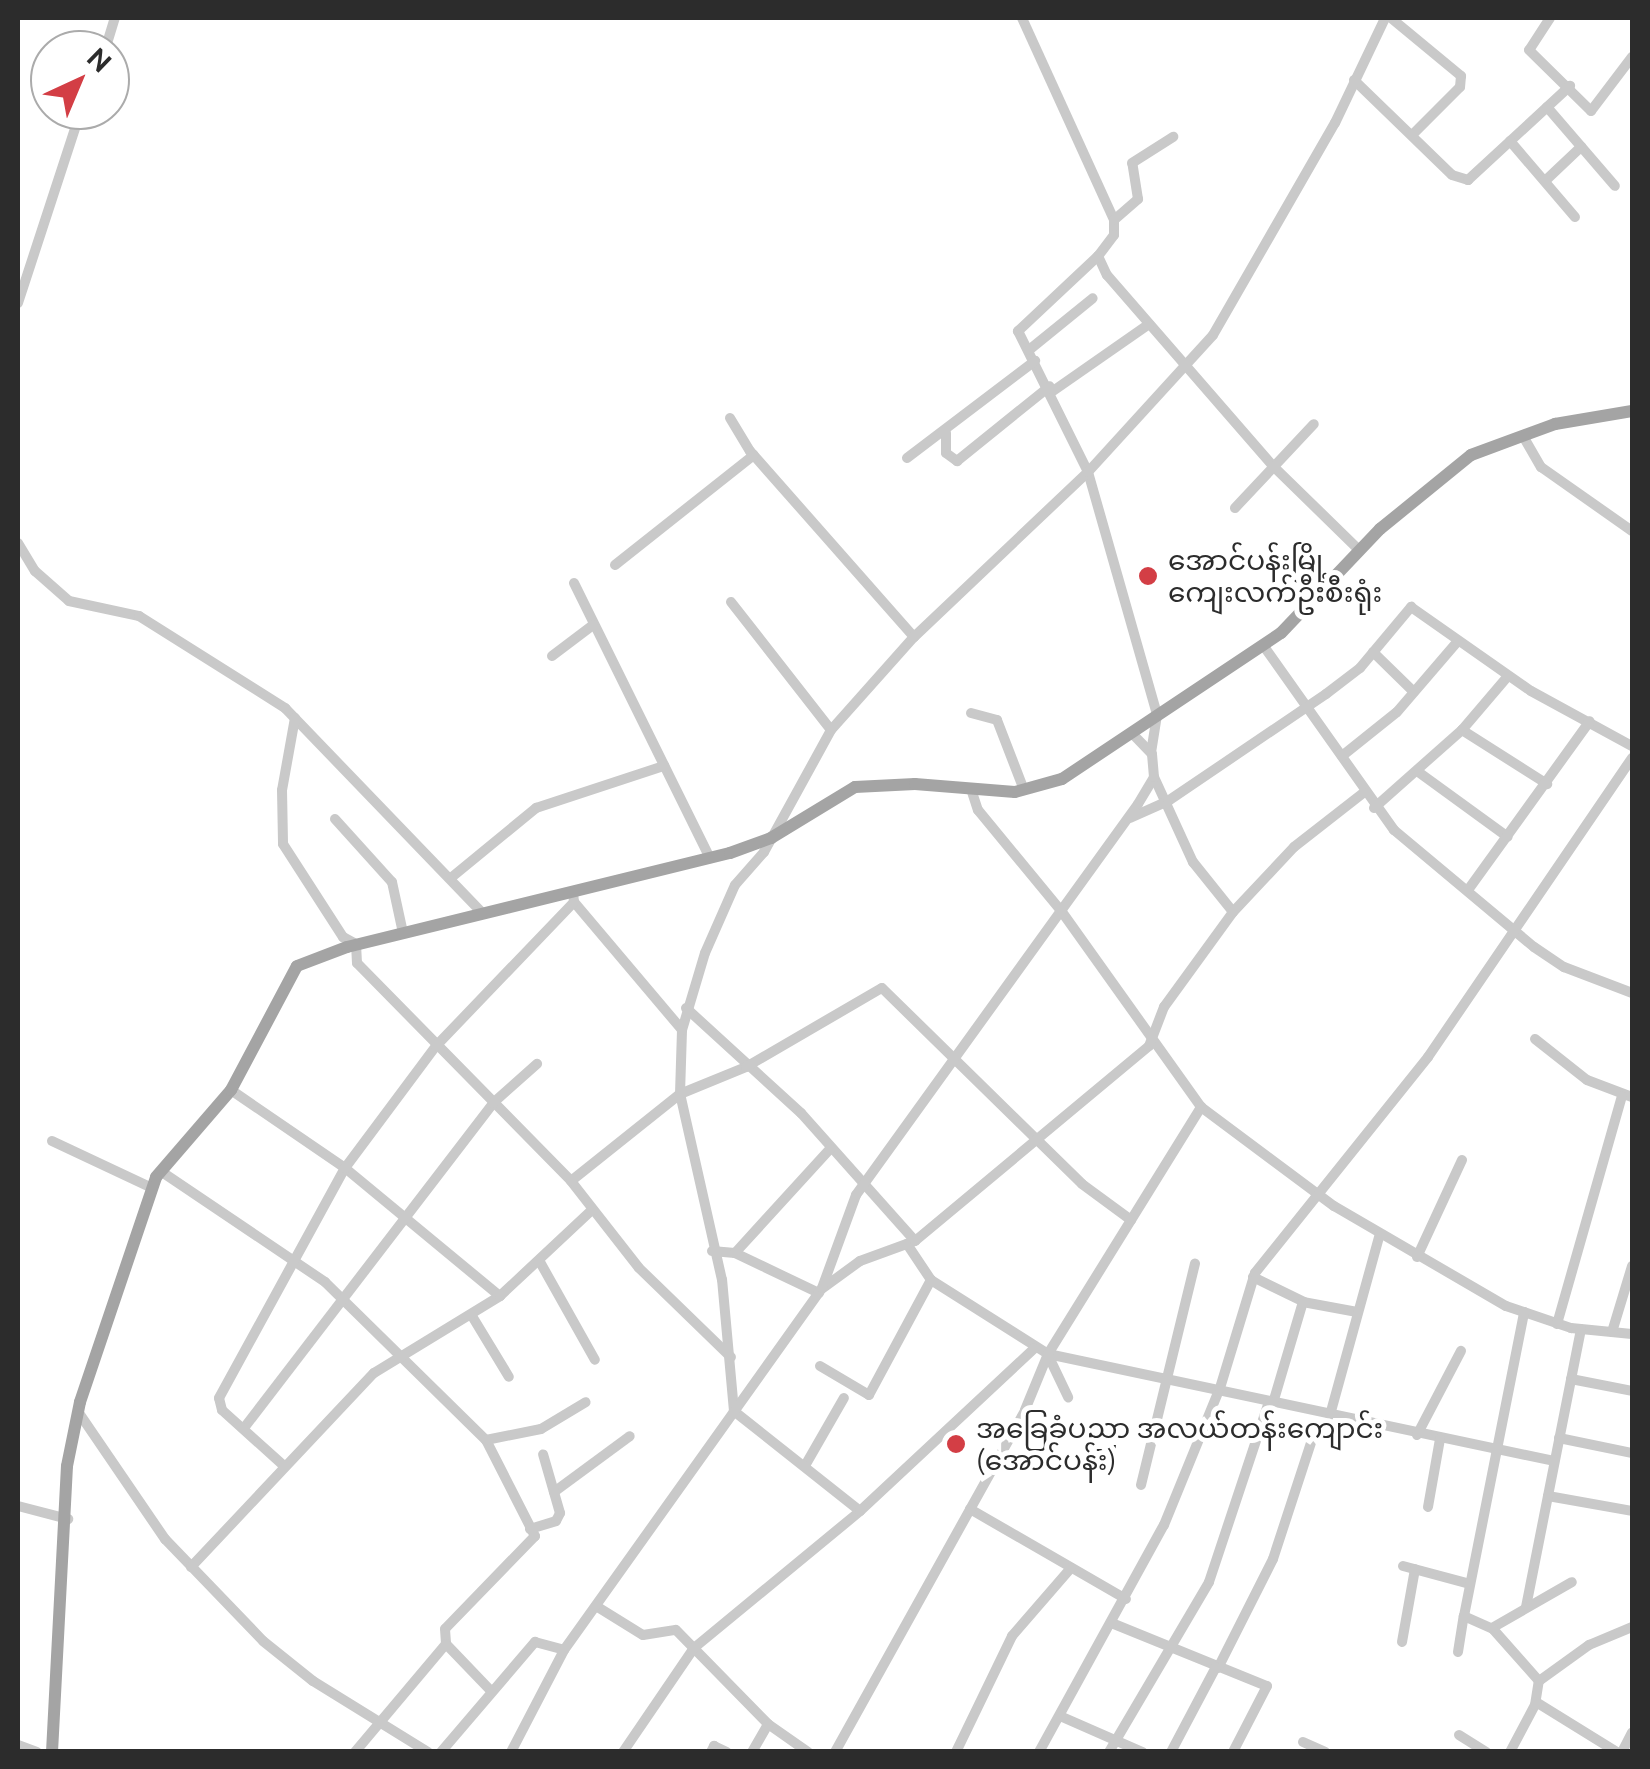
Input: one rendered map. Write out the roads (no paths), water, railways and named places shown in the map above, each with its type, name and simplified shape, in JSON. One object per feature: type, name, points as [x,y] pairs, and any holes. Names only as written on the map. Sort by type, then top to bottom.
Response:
[{"type":"main road","points":[[52,1752],[68,1519],[67,1466],[80,1402],[152,1188],[186,1134],[231,1090],[258,1047],[287,978],[311,956],[483,914],[574,897],[710,858],[771,838],[854,787],[915,784],[972,792],[1024,790],[1062,779],[1263,645],[1310,606],[1358,550],[1442,475],[1471,455],[1523,436],[1632,411]]},
{"type":"street","points":[[1022,18],[1114,220],[1114,234],[1098,256],[1019,324],[1088,472],[1157,715],[1150,752],[1154,777],[1193,862],[1234,912]]},
{"type":"street","points":[[734,1412],[731,1356],[680,1094],[686,1008],[721,911],[771,838],[832,730],[914,637],[1088,472],[1186,369],[1226,316],[1388,18],[1461,76],[1460,87],[1412,134]]},
{"type":"street","points":[[1550,18],[1529,50],[1591,110],[1632,57]]},
{"type":"street","points":[[1354,80],[1460,180],[1569,87]]},
{"type":"street","points":[[1547,107],[1615,186]]},
{"type":"street","points":[[18,303],[74,130]]},
{"type":"street","points":[[1114,220],[1138,199],[1132,164],[1173,137]]},
{"type":"street","points":[[1510,141],[1575,217]]},
{"type":"street","points":[[1545,182],[1582,147]]},
{"type":"street","points":[[1098,256],[1186,369],[1273,466],[1358,550]]},
{"type":"street","points":[[1029,350],[1093,298]]},
{"type":"street","points":[[946,432],[946,453],[957,461],[1051,388],[1148,324]]},
{"type":"street","points":[[906,458],[946,432],[1035,361]]},
{"type":"street","points":[[730,418],[754,455],[914,637]]},
{"type":"street","points":[[1235,508],[1314,424]]},
{"type":"street","points":[[1523,436],[1541,468],[1632,531]]},
{"type":"street","points":[[615,565],[754,455]]},
{"type":"street","points":[[18,542],[36,572],[69,600],[139,616],[177,636],[295,718],[452,877],[483,914]]},
{"type":"street","points":[[574,583],[710,858]]},
{"type":"street","points":[[731,602],[832,730]]},
{"type":"street","points":[[1127,820],[1168,801],[1307,703],[1373,652],[1411,607],[1508,676],[1632,744]]},
{"type":"street","points":[[552,656],[593,625]]},
{"type":"street","points":[[1342,756],[1414,692],[1456,642]]},
{"type":"street","points":[[1263,645],[1307,703],[1374,808],[1564,967],[1632,994]]},
{"type":"street","points":[[1373,652],[1414,692]]},
{"type":"street","points":[[1374,808],[1462,730],[1508,676]]},
{"type":"street","points":[[972,713],[998,720],[1024,790]]},
{"type":"street","points":[[295,718],[282,790],[283,844],[343,937],[356,944],[357,963],[571,1181],[659,1290],[731,1356]]},
{"type":"street","points":[[1468,890],[1590,721]]},
{"type":"street","points":[[1462,730],[1547,784]]},
{"type":"street","points":[[1133,734],[1150,752]]},
{"type":"street","points":[[1039,1752],[1126,1599],[1220,1388],[1253,1277],[1519,933],[1632,758]]},
{"type":"street","points":[[452,877],[536,808],[664,766]]},
{"type":"street","points":[[1418,771],[1508,837]]},
{"type":"street","points":[[511,1752],[564,1650],[820,1291],[846,1213],[862,1187],[1062,912],[1154,777]]},
{"type":"street","points":[[972,792],[978,810],[1062,912],[1200,1107],[1318,1194],[1417,1257],[1524,1312],[1557,1324],[1632,1334]]},
{"type":"street","points":[[820,1291],[860,1261],[911,1242],[1150,1046],[1149,1038],[1164,1007],[1234,912],[1294,847],[1363,793]]},
{"type":"street","points":[[335,819],[392,882],[402,933]]},
{"type":"street","points":[[283,1465],[222,1410],[219,1398],[298,1262],[345,1168],[436,1046],[574,897],[682,1030]]},
{"type":"street","points":[[571,1181],[680,1094],[746,1068],[882,988],[1036,1140],[1131,1220]]},
{"type":"street","points":[[686,1008],[746,1068],[800,1113],[911,1242],[931,1280],[1034,1349],[1416,1435],[1554,1461]]},
{"type":"street","points":[[1534,1039],[1587,1080],[1627,1097],[1557,1324]]},
{"type":"street","points":[[244,1428],[493,1103],[538,1064]]},
{"type":"street","points":[[231,1090],[345,1168],[500,1296]]},
{"type":"street","points":[[835,1752],[970,1508],[1048,1354],[1200,1107]]},
{"type":"street","points":[[52,1142],[152,1188]]},
{"type":"street","points":[[735,1253],[830,1149]]},
{"type":"street","points":[[1417,1257],[1462,1160]]},
{"type":"street","points":[[162,1172],[298,1262],[404,1356],[486,1440],[530,1529],[533,1541],[446,1629],[446,1644],[378,1719],[355,1752]]},
{"type":"street","points":[[191,1567],[283,1465],[374,1373],[500,1296],[592,1210]]},
{"type":"street","points":[[1330,1414],[1380,1234]]},
{"type":"street","points":[[712,1251],[735,1253],[820,1291]]},
{"type":"street","points":[[540,1262],[595,1360]]},
{"type":"street","points":[[1142,1486],[1195,1263]]},
{"type":"street","points":[[1612,1332],[1632,1266]]},
{"type":"street","points":[[1253,1277],[1304,1302],[1358,1312]]},
{"type":"street","points":[[820,1366],[869,1396],[931,1280]]},
{"type":"street","points":[[1109,1752],[1166,1647],[1208,1582],[1304,1302]]},
{"type":"street","points":[[1458,1652],[1524,1312]]},
{"type":"street","points":[[472,1316],[509,1377]]},
{"type":"street","points":[[1526,1607],[1581,1329]]},
{"type":"street","points":[[623,1752],[694,1648],[860,1511],[1034,1349]]},
{"type":"street","points":[[1416,1435],[1461,1351]]},
{"type":"street","points":[[1048,1354],[1068,1397]]},
{"type":"street","points":[[1571,1379],[1632,1391]]},
{"type":"street","points":[[806,1464],[844,1398]]},
{"type":"street","points":[[80,1402],[79,1421],[191,1567],[313,1681],[428,1752]]},
{"type":"street","points":[[486,1440],[540,1429],[586,1402]]},
{"type":"street","points":[[734,1412],[806,1464],[860,1511]]},
{"type":"street","points":[[554,1492],[630,1436]]},
{"type":"street","points":[[1558,1438],[1632,1453]]},
{"type":"street","points":[[1428,1507],[1440,1439]]},
{"type":"street","points":[[1171,1752],[1273,1559],[1311,1443]]},
{"type":"street","points":[[530,1529],[558,1517],[543,1454]]},
{"type":"street","points":[[1548,1496],[1632,1511]]},
{"type":"street","points":[[18,1506],[68,1519]]},
{"type":"street","points":[[970,1508],[1126,1599]]},
{"type":"street","points":[[956,1752],[1012,1636],[1071,1568]]},
{"type":"street","points":[[1402,1642],[1409,1568],[1470,1584]]},
{"type":"street","points":[[1492,1628],[1572,1582]]},
{"type":"street","points":[[596,1606],[626,1630],[644,1635],[676,1630],[768,1724],[808,1752]]},
{"type":"street","points":[[1464,1616],[1492,1628],[1539,1681]]},
{"type":"street","points":[[1114,1624],[1268,1686],[1234,1752]]},
{"type":"street","points":[[1510,1752],[1536,1702],[1539,1681],[1589,1646],[1632,1626]]},
{"type":"street","points":[[441,1752],[535,1642],[564,1650]]},
{"type":"street","points":[[446,1644],[492,1692]]},
{"type":"street","points":[[1536,1702],[1620,1752],[1632,1732]]},
{"type":"street","points":[[1060,1716],[1142,1752]]},
{"type":"street","points":[[752,1752],[768,1724]]},
{"type":"street","points":[[1458,1736],[1486,1752]]},
{"type":"street","points":[[1303,1742],[1325,1752]]},
{"type":"street","points":[[18,1746],[36,1752]]},
{"type":"street","points":[[712,1752],[714,1746],[728,1752]]},
{"type":"place","name":"အောင်ပန်းမြို့ ကျေးလက်ဦးစီးရုံး","points":[[1148,576]]},
{"type":"place","name":"အခြေခံပညာ အလယ်တန်းကျောင်း (အောင်ပန်း)","points":[[956,1444]]}]
